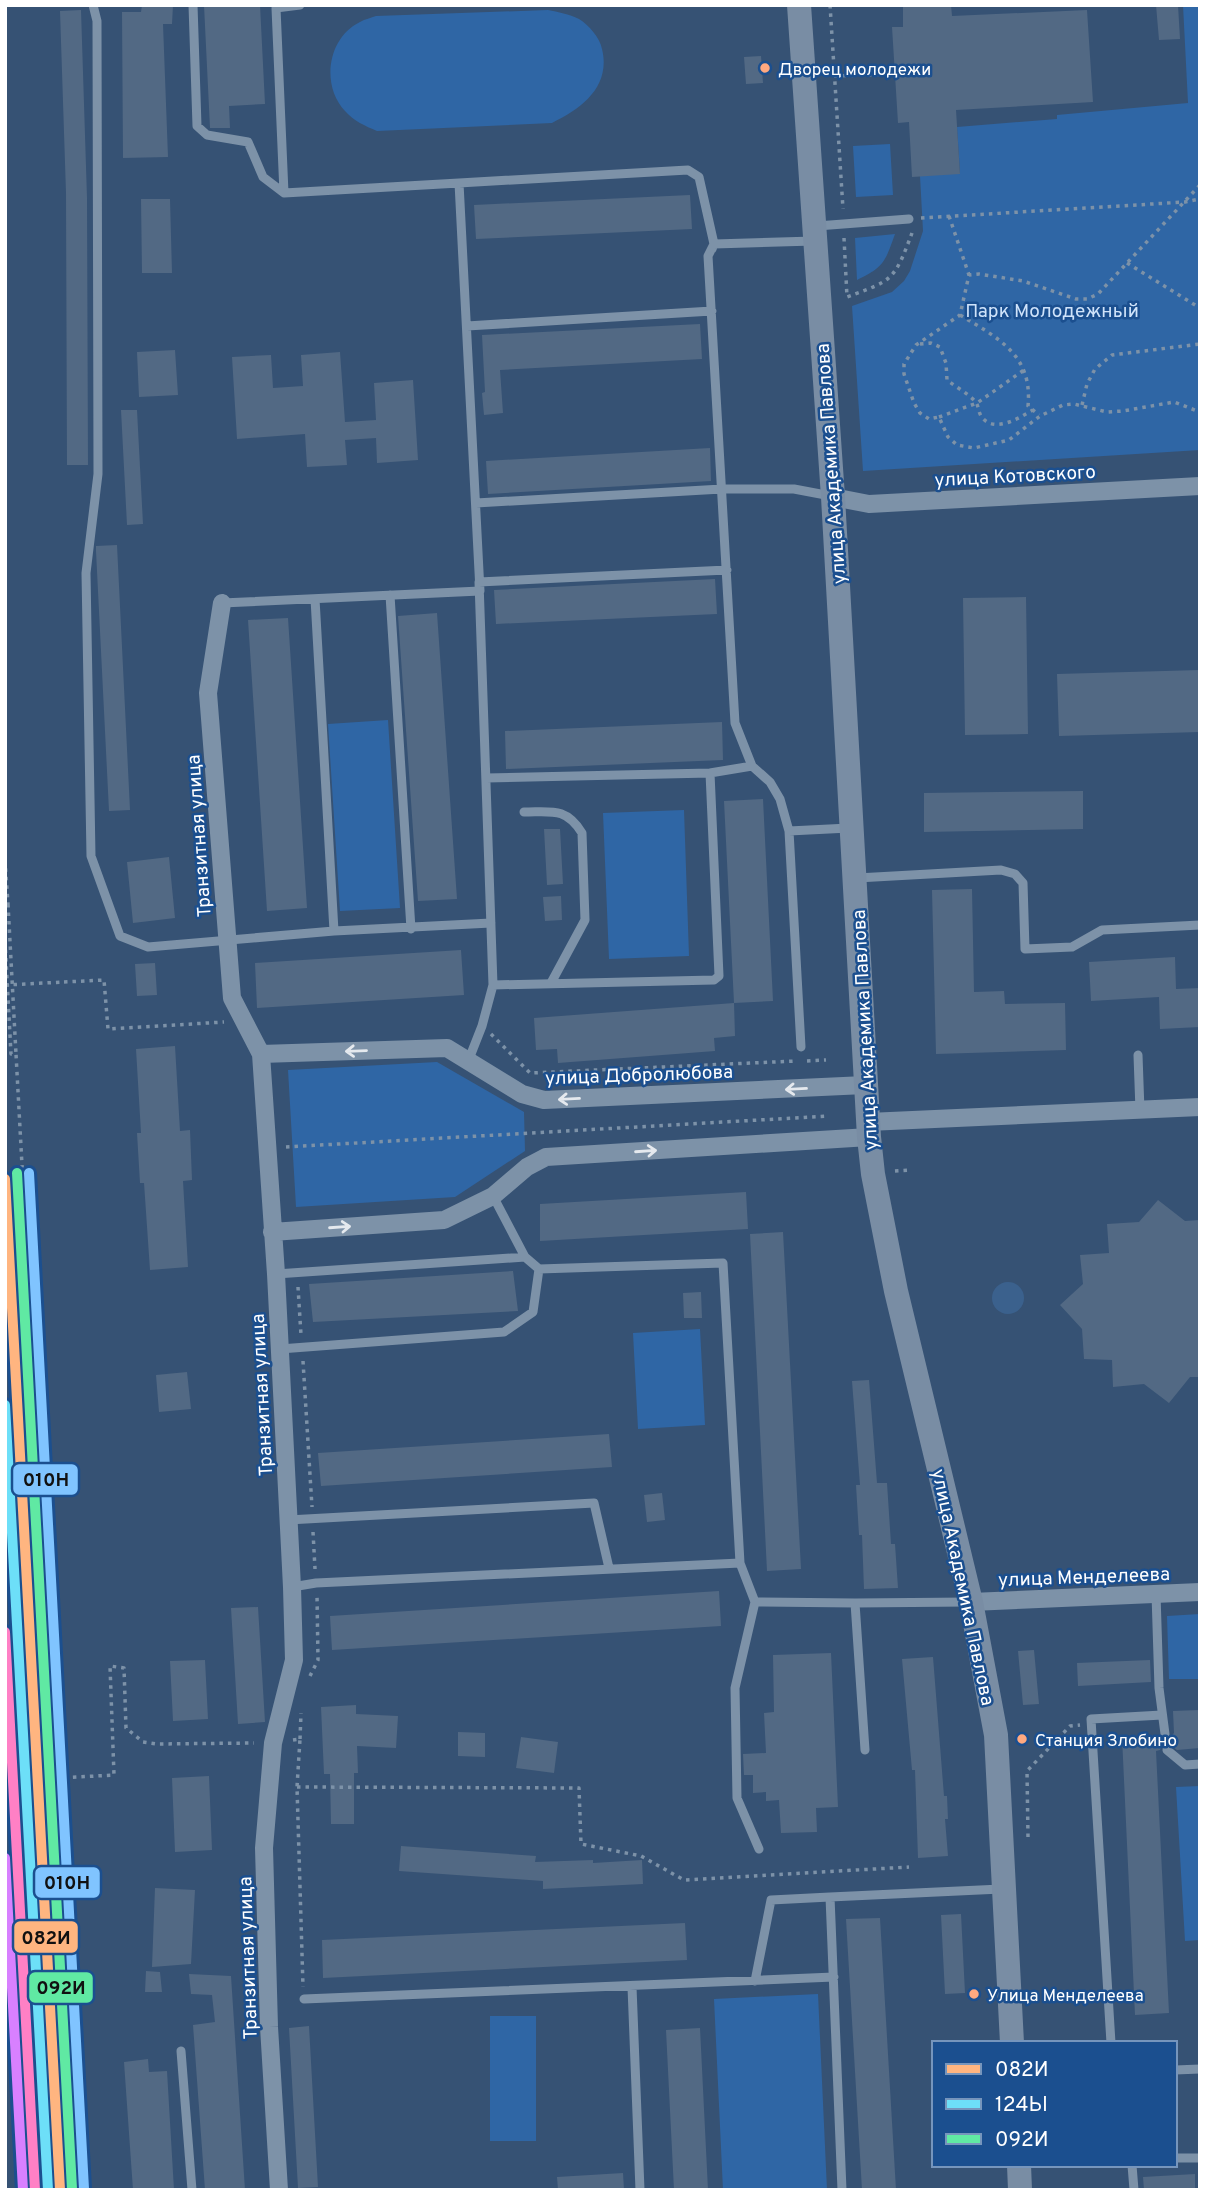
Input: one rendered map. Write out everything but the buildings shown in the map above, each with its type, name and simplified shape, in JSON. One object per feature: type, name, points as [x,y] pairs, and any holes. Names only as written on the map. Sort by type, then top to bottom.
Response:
[{"type":"main road","name":"улица Академика Павлова","points":[[799,5],[833,496],[868,1129],[873,1174],[897,1291],[971,1602],[996,1735],[1012,2041]]},
{"type":"main road","points":[[1019,2167],[1020,2190]]},
{"type":"street","name":"улица Котовского","points":[[833,496],[869,504],[1200,486]]},
{"type":"street","name":"Транзитная улица","points":[[222,603],[208,693],[232,998],[261,1054],[276,1274],[292,1587],[294,1660],[273,1743],[264,1847],[269,2027],[279,2190]]},
{"type":"street","name":"улица Добролюбова","points":[[261,1054],[447,1048],[469,1059],[522,1094],[544,1100],[865,1085]]},
{"type":"street","points":[[272,1232],[444,1220],[493,1196],[527,1167],[546,1157],[868,1129],[1200,1107]]},
{"type":"street","name":"улица Менделеева","points":[[971,1602],[1200,1592]]},
{"type":"lane","points":[[93,5],[97,21],[99,333],[98,474],[86,573],[92,856],[120,936],[148,947],[334,931],[491,923]]},
{"type":"lane","points":[[193,5],[197,126],[207,135],[248,142],[263,177],[285,193],[688,170],[699,177],[714,244],[708,256],[735,723],[752,766],[770,782],[780,799],[789,831],[801,1047]]},
{"type":"lane","points":[[285,193],[276,7],[300,5]]},
{"type":"lane","points":[[459,183],[480,586],[493,985],[482,1026],[469,1059]]},
{"type":"lane","points":[[714,244],[816,233],[844,224],[911,218]]},
{"type":"lane","points":[[467,326],[712,312]]},
{"type":"lane","points":[[476,503],[722,489],[794,489],[833,496]]},
{"type":"lane","points":[[222,603],[390,595],[480,586],[727,570]]},
{"type":"lane","points":[[390,595],[411,929]]},
{"type":"lane","points":[[315,599],[334,931]]},
{"type":"lane","points":[[486,778],[710,773],[752,766]]},
{"type":"lane","points":[[493,985],[715,980],[719,976],[710,773]]},
{"type":"lane","points":[[524,812],[561,812],[574,821],[582,833],[585,920],[551,983]]},
{"type":"lane","points":[[789,831],[851,828]]},
{"type":"lane","points":[[855,878],[1001,870],[1015,874],[1023,883],[1025,949],[1072,947],[1102,930],[1200,925]]},
{"type":"lane","points":[[1138,1055],[1140,1111]]},
{"type":"lane","points":[[493,1196],[525,1257],[539,1269],[723,1263],[740,1563],[755,1602],[734,1688],[737,1798],[759,1849]]},
{"type":"lane","points":[[276,1274],[525,1257]]},
{"type":"lane","points":[[280,1349],[504,1332],[533,1312],[539,1269]]},
{"type":"lane","points":[[288,1520],[594,1503],[609,1568]]},
{"type":"lane","points":[[292,1587],[316,1583],[740,1563]]},
{"type":"lane","points":[[1156,1594],[1165,1734]]},
{"type":"lane","points":[[755,1602],[971,1602]]},
{"type":"lane","points":[[855,1603],[865,1750]]},
{"type":"lane","points":[[1111,2041],[1091,1719],[1162,1715]]},
{"type":"lane","points":[[1167,1750],[1185,1765],[1200,1764]]},
{"type":"lane","points":[[755,1981],[771,1900],[1004,1889]]},
{"type":"lane","points":[[830,1897],[842,2190]]},
{"type":"lane","points":[[304,1999],[834,1978]]},
{"type":"lane","points":[[632,1987],[640,2190]]},
{"type":"lane","points":[[181,2052],[192,2190]]},
{"type":"lane","points":[[1177,2070],[1200,2069]]},
{"type":"lane","points":[[1177,2158],[1200,2158]]},
{"type":"lane","points":[[1132,2167],[1133,2190]]},
{"type":"path","points":[[830,5],[847,297],[883,283],[894,275],[914,228],[911,218],[1200,199]]},
{"type":"path","points":[[834,76],[895,74]]},
{"type":"path","points":[[970,275],[1023,281],[1076,299],[1087,299],[1098,294],[1200,185]]},
{"type":"path","points":[[949,216],[970,275],[960,315],[916,345],[904,364],[904,374],[920,413],[929,419],[977,403],[1024,370]]},
{"type":"path","points":[[1128,263],[1200,308]]},
{"type":"path","points":[[960,315],[1001,340],[1017,356],[1029,382],[1028,406],[1040,416]]},
{"type":"path","points":[[916,345],[931,343],[940,347],[946,363],[947,380],[977,403],[981,416],[988,422],[997,425],[1009,423],[1033,410]]},
{"type":"path","points":[[1082,405],[1087,384],[1095,369],[1112,355],[1200,344]]},
{"type":"path","points":[[939,417],[948,437],[957,445],[974,449],[1009,440],[1040,416],[1063,405],[1082,405],[1107,412],[1174,402],[1200,412]]},
{"type":"path","points":[[5,860],[55,1778]]},
{"type":"path","points":[[5,941],[11,1054],[16,1054]]},
{"type":"path","points":[[5,985],[104,980],[108,1028],[244,1020]]},
{"type":"path","points":[[482,1026],[530,1073],[826,1060]]},
{"type":"path","points":[[277,1147],[829,1116]]},
{"type":"path","points":[[894,1171],[910,1170]]},
{"type":"path","points":[[5,1744],[6,1781],[114,1775],[110,1666],[124,1668],[126,1728],[143,1742],[273,1743],[300,1739],[297,1787],[304,1999]]},
{"type":"path","points":[[1028,1837],[1027,1771],[1070,1726]]},
{"type":"path","points":[[297,1787],[579,1788],[581,1844],[641,1856],[684,1880],[909,1867]]},
{"type":"green space","name":"Парк Молодежный","points":[[1183,5],[1200,5],[1200,450],[863,471],[852,306],[892,292],[910,271],[923,231],[920,176],[960,173],[957,127],[1057,119],[1057,115],[1188,103]]},
{"type":"green space","points":[[548,10],[579,19],[587,25],[599,41],[604,62],[598,85],[592,94],[584,103],[552,123],[377,131],[348,115],[337,101],[330,76],[334,51],[349,29],[366,19],[376,16]]},
{"type":"green space","points":[[890,144],[893,195],[856,197],[853,146]]},
{"type":"green space","points":[[895,234],[882,263],[857,280],[855,238]]},
{"type":"green space","points":[[388,720],[400,908],[340,911],[328,724]]},
{"type":"green space","points":[[684,810],[689,956],[609,959],[603,813]]},
{"type":"green space","points":[[437,1062],[524,1112],[525,1151],[455,1197],[296,1207],[288,1070]]},
{"type":"green space","points":[[700,1329],[705,1425],[638,1429],[633,1333]]},
{"type":"green space","points":[[1200,1614],[1200,1679],[1169,1679],[1167,1616]]},
{"type":"green space","points":[[1200,1786],[1200,1940],[1185,1941],[1176,1787]]},
{"type":"green space","points":[[818,1994],[827,2190],[723,2190],[714,1999]]},
{"type":"green space","points":[[490,2016],[536,2016],[536,2141],[490,2141]]},
{"type":"shaded area","points":[[1008,1282],[1019,1287],[1024,1298],[1019,1309],[1008,1314],[997,1309],[992,1298],[997,1287]]},
{"type":"transit line","name":"092И","points":[[17,1173],[72,2189]]},
{"type":"transit line","name":"010Н","points":[[29,1173],[84,2189]]},
{"type":"transit line","name":"082И","points":[[5,1179],[60,2190]]},
{"type":"transit line","name":"124Ы","points":[[5,1405],[48,2190]]},
{"type":"transit line","points":[[5,1632],[35,2190]]},
{"type":"transit line","points":[[5,1858],[23,2190]]},
{"type":"place","name":"Дворец молодежи","points":[[765,68]]},
{"type":"place","name":"Станция Злобино","points":[[1022,1739]]},
{"type":"place","name":"Улица Менделеева","points":[[974,1994]]}]
